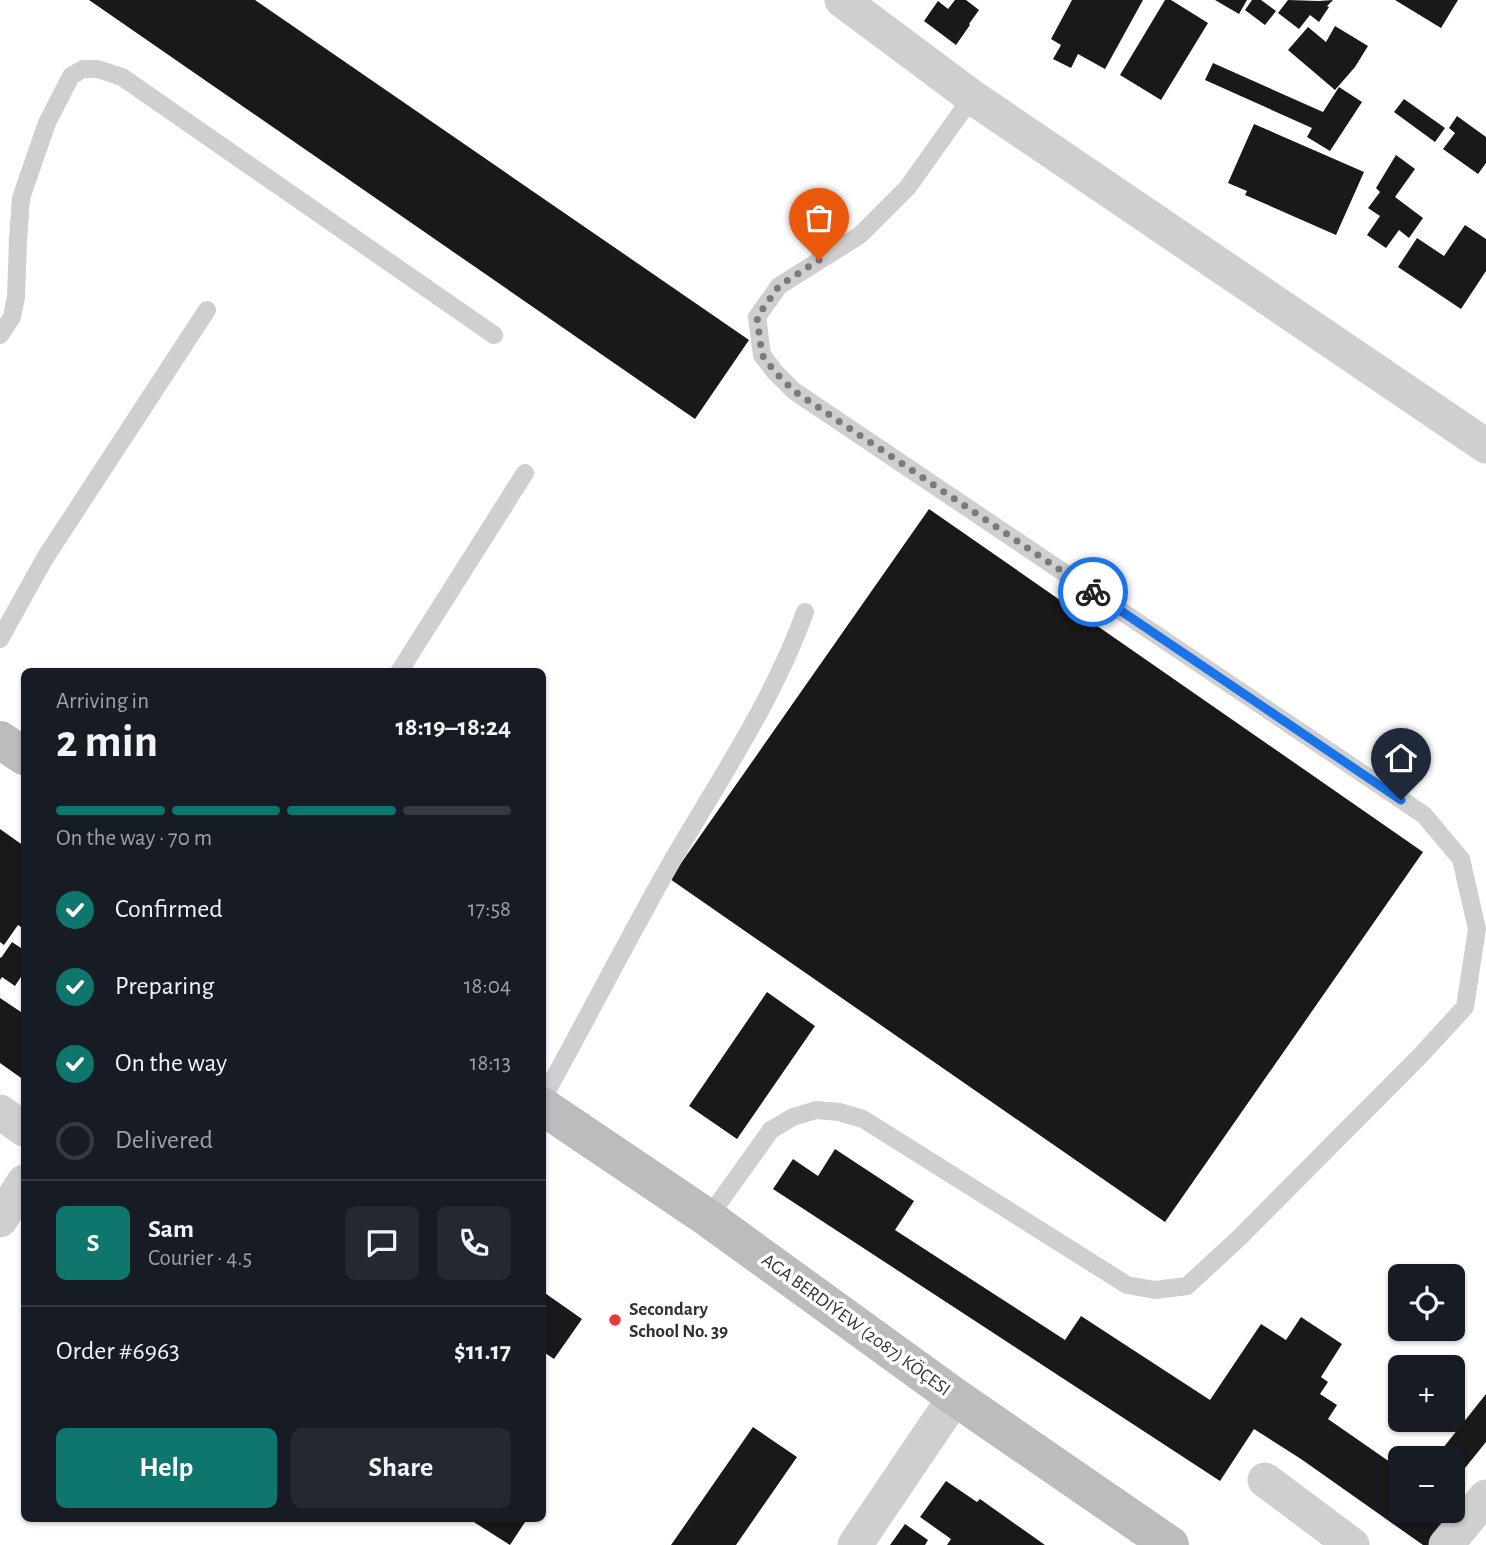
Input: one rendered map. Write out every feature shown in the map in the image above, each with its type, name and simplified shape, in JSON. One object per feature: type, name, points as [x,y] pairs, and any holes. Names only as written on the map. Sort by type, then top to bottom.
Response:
[{"type":"street","points":[[842,0],[972,97],[1486,446]]},
{"type":"street","points":[[0,740],[21,754]]},
{"type":"street","name":"AGA BERDIÝEW (2087) KÖÇESI","points":[[546,1109],[708,1218],[955,1397],[1170,1545]]},
{"type":"street","points":[[0,1112],[21,1127]]},
{"type":"street","points":[[0,1220],[21,1187]]},
{"type":"street","points":[[855,1545],[955,1397]]},
{"type":"street","points":[[1265,1480],[1352,1545]]},
{"type":"street","points":[[1446,1545],[1486,1497]]},
{"type":"lane","points":[[0,335],[12,317],[16,297],[21,198],[47,123],[71,76],[83,69],[98,69],[122,77],[494,335]]},
{"type":"lane","points":[[708,1218],[771,1130],[793,1117],[816,1110],[839,1112],[863,1119],[1128,1285],[1155,1290],[1187,1286],[1239,1238],[1420,1056],[1465,1007],[1477,929],[1461,859],[1424,815],[794,391],[762,355],[757,317],[779,286],[860,235],[908,187],[972,97]]},
{"type":"lane","points":[[0,639],[45,558],[207,310]]},
{"type":"lane","points":[[401,668],[525,473]]},
{"type":"lane","points":[[546,1093],[671,863],[759,712],[794,643],[805,612]]},
{"type":"building","points":[[89,0],[255,0],[749,340],[695,419]]},
{"type":"building","points":[[955,0],[966,0],[979,10],[956,45],[924,21],[938,1],[948,9]]},
{"type":"building","points":[[1072,0],[1143,0],[1105,69],[1078,54],[1071,68],[1053,59],[1061,45],[1051,39]]},
{"type":"building","points":[[1165,0],[1171,0],[1208,23],[1161,100],[1120,75]]},
{"type":"building","points":[[1215,0],[1247,0],[1239,14]]},
{"type":"building","points":[[1252,0],[1261,0],[1276,11],[1265,25],[1245,10]]},
{"type":"building","points":[[1288,0],[1333,0],[1319,22],[1310,15],[1299,29],[1278,13]]},
{"type":"building","points":[[1395,0],[1458,0],[1441,28]]},
{"type":"building","points":[[1335,26],[1368,46],[1355,67],[1335,90],[1288,50],[1308,27],[1326,42]]},
{"type":"building","points":[[1213,63],[1323,112],[1339,87],[1362,102],[1330,151],[1307,137],[1312,128],[1205,80]]},
{"type":"building","points":[[1404,99],[1445,128],[1435,142],[1394,112]]},
{"type":"building","points":[[1457,116],[1486,137],[1486,163],[1478,174],[1443,149],[1455,133],[1449,128]]},
{"type":"building","points":[[1254,124],[1364,172],[1336,235],[1245,195],[1247,191],[1228,183]]},
{"type":"building","points":[[1396,155],[1415,169],[1395,197],[1423,218],[1409,238],[1399,230],[1386,248],[1367,235],[1380,216],[1368,208],[1380,192],[1376,188]]},
{"type":"building","points":[[1465,225],[1486,239],[1486,271],[1461,309],[1398,267],[1417,238],[1444,256]]},
{"type":"building","points":[[929,509],[1423,852],[1165,1222],[670,879]]},
{"type":"building","points":[[0,829],[21,844],[21,927],[18,925],[4,945],[0,942]]},
{"type":"building","points":[[12,942],[21,948],[21,977],[15,986],[2,977],[0,980],[1,958]]},
{"type":"building","points":[[767,992],[815,1026],[737,1139],[689,1106]]},
{"type":"building","points":[[0,998],[21,1012],[21,1078],[0,1063]]},
{"type":"building","points":[[835,1149],[914,1201],[895,1230],[1065,1340],[1081,1316],[1210,1400],[1261,1324],[1286,1340],[1301,1317],[1342,1344],[1321,1377],[1328,1382],[1320,1394],[1337,1405],[1328,1419],[1388,1461],[1388,1520],[1254,1429],[1220,1481],[773,1189],[793,1159],[818,1176]]},
{"type":"building","points":[[546,1294],[582,1319],[554,1359],[546,1354]]},
{"type":"building","points":[[1486,1394],[1486,1442],[1465,1468],[1465,1446],[1445,1446],[1456,1432],[1465,1432],[1465,1420]]},
{"type":"building","points":[[753,1427],[797,1457],[736,1545],[671,1545]]},
{"type":"building","points":[[946,1481],[977,1502],[980,1499],[1045,1545],[947,1545],[951,1539],[920,1517]]},
{"type":"building","points":[[474,1522],[525,1522],[510,1545]]},
{"type":"building","points":[[1392,1523],[1446,1523],[1450,1526],[1436,1545],[1423,1545]]},
{"type":"building","points":[[905,1524],[928,1540],[925,1545],[890,1545]]},
{"type":"way so far","points":[[819,260],[779,286],[757,317],[762,355],[775,372],[794,391],[1093,592]]},
{"type":"place","name":"Secondary School No. 39","points":[[615,1320]]},
{"type":"route","points":[[1093,592],[1401,800]]}]
